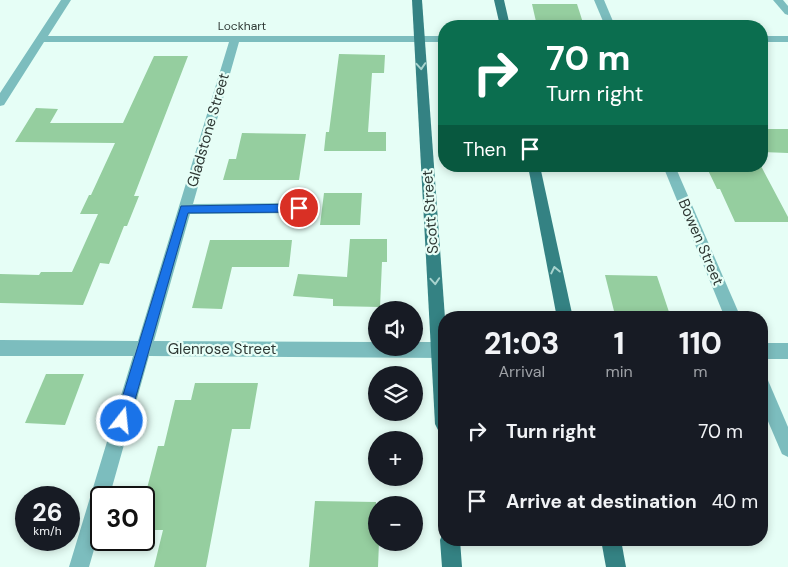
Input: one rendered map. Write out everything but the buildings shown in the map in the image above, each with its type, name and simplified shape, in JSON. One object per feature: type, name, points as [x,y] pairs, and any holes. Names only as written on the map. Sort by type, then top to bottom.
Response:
[{"type":"main road","name":"Scott Street","points":[[417,0],[439,311]]},
{"type":"main road","points":[[499,0],[504,20]]},
{"type":"main road","points":[[535,172],[564,311]]},
{"type":"main road","points":[[450,546],[452,567]]},
{"type":"main road","points":[[612,546],[616,567]]},
{"type":"street","points":[[0,102],[66,0]]},
{"type":"street","points":[[599,0],[607,20]]},
{"type":"street","points":[[778,0],[788,12]]},
{"type":"street","name":"Lockhart","points":[[41,39],[438,39]]},
{"type":"street","name":"Gladstone Street","points":[[79,567],[234,39]]},
{"type":"street","points":[[768,39],[788,39]]},
{"type":"street","name":"Bowen Street","points":[[672,172],[730,311]]},
{"type":"street","points":[[184,209],[299,208]]},
{"type":"street","name":"Glenrose Street","points":[[0,348],[438,350]]},
{"type":"street","points":[[768,351],[788,351]]},
{"type":"street","points":[[768,401],[788,448]]},
{"type":"route","points":[[122,421],[184,209],[299,208]]}]
